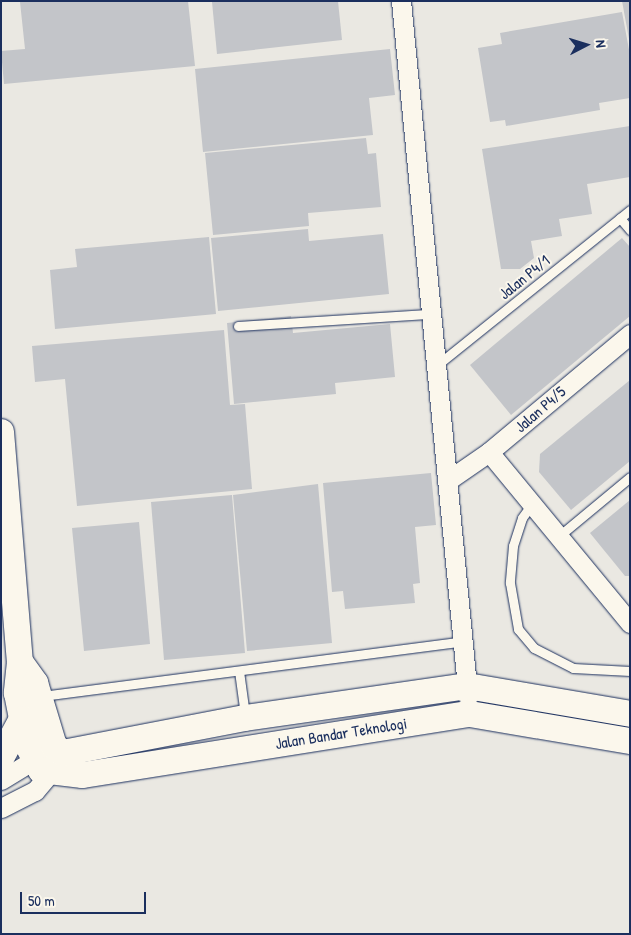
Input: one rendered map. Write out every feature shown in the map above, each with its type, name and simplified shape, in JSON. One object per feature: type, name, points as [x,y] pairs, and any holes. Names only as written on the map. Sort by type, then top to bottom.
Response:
[{"type":"street","points":[[400,1],[470,714]]},
{"type":"street","name":"Jalan P4/5","points":[[447,481],[489,452],[630,334]]},
{"type":"street","points":[[1,432],[6,567],[20,662],[17,693],[22,719],[51,759]]},
{"type":"street","points":[[489,452],[626,612]]},
{"type":"street","points":[[1,808],[35,791],[51,759],[38,696],[20,662]]},
{"type":"street","name":"Jalan Bandar Teknologi","points":[[1,780],[51,759],[245,718],[467,686],[630,714]]},
{"type":"street","name":"Jalan Bandar Teknologi","points":[[51,759],[83,775],[470,714],[630,741]]},
{"type":"street","points":[[1,758],[22,719]]},
{"type":"lane","name":"Jalan P4/1","points":[[436,366],[630,210]]},
{"type":"lane","points":[[620,218],[630,230]]},
{"type":"lane","points":[[238,326],[431,314]]},
{"type":"lane","points":[[559,536],[630,477]]},
{"type":"lane","points":[[532,504],[522,518],[513,546],[510,583],[518,629],[534,648],[573,668],[630,671]]},
{"type":"lane","points":[[38,696],[463,641]]},
{"type":"lane","points":[[239,670],[245,718]]},
{"type":"shaded area","points":[[1,1],[630,1],[630,934],[1,934]]},
{"type":"building","points":[[188,1],[195,66],[4,84],[1,51],[25,49],[20,2]]},
{"type":"building","points":[[338,1],[342,40],[217,54],[212,2]]},
{"type":"building","points":[[622,1],[630,1],[630,39],[629,39]]},
{"type":"building","points":[[622,12],[630,55],[630,98],[599,103],[600,110],[506,126],[505,120],[490,122],[478,48],[502,44],[500,33]]},
{"type":"building","points":[[390,49],[395,95],[369,98],[373,135],[203,152],[195,69]]},
{"type":"building","points":[[630,126],[630,177],[587,184],[592,214],[559,219],[562,236],[531,241],[534,258],[520,269],[501,269],[482,149]]},
{"type":"building","points":[[366,138],[368,154],[376,153],[381,207],[308,213],[309,226],[213,235],[205,153]]},
{"type":"building","points":[[308,229],[309,241],[383,234],[389,294],[218,311],[211,238]]},
{"type":"building","points":[[209,237],[216,314],[55,329],[50,270],[77,267],[75,249]]},
{"type":"building","points":[[622,238],[630,247],[630,316],[511,415],[470,365]]},
{"type":"building","points":[[291,316],[293,333],[390,324],[395,377],[335,383],[336,394],[234,404],[227,323]]},
{"type":"building","points":[[224,330],[230,405],[245,404],[252,489],[77,506],[65,379],[35,382],[32,346]]},
{"type":"building","points":[[630,380],[630,461],[571,510],[539,472],[540,454]]},
{"type":"building","points":[[431,473],[436,525],[415,527],[420,583],[413,584],[415,603],[345,609],[343,591],[332,592],[323,483]]},
{"type":"building","points":[[318,484],[332,643],[247,651],[233,495]]},
{"type":"building","points":[[232,495],[245,653],[164,660],[151,502]]},
{"type":"building","points":[[630,500],[630,576],[625,576],[590,533]]},
{"type":"building","points":[[139,522],[150,644],[84,651],[72,528]]}]
